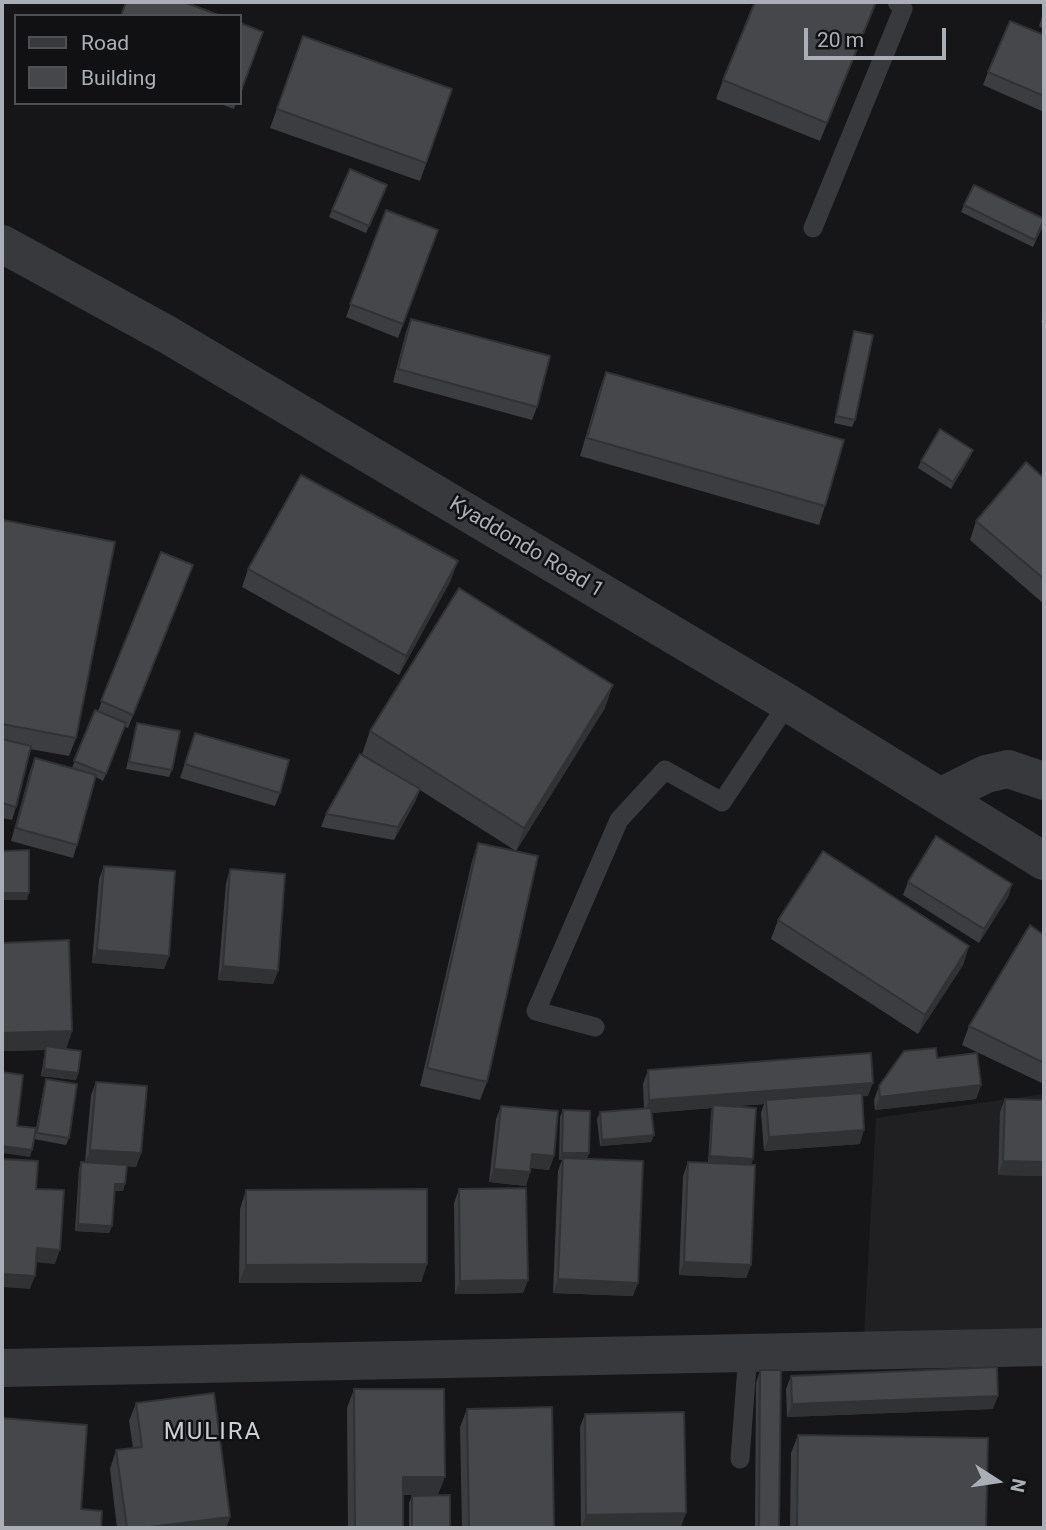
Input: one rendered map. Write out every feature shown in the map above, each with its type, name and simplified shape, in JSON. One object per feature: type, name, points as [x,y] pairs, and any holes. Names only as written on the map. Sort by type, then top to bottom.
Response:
[{"type":"street","name":"Kyaddondo Road 1","points":[[2,244],[168,335],[788,703],[1044,861]]},
{"type":"street","points":[[942,796],[986,774],[1008,769],[1044,781]]},
{"type":"street","points":[[2,1368],[1044,1347]]},
{"type":"lane","points":[[813,228],[903,9],[897,2]]},
{"type":"lane","points":[[595,1027],[536,1011],[619,820],[665,770],[722,802],[788,703]]},
{"type":"lane","points":[[740,1459],[748,1353]]},
{"type":"shaded area","points":[[1044,1094],[1044,1330],[864,1336],[876,1118]]},
{"type":"building","points":[[126,2],[184,2],[216,14],[122,14]]},
{"type":"building","points":[[755,2],[876,2],[827,123],[723,80]]},
{"type":"building","points":[[1010,21],[1044,35],[1044,96],[988,72]]},
{"type":"building","points":[[242,24],[263,32],[242,89]]},
{"type":"building","points":[[303,36],[452,89],[426,163],[277,109]]},
{"type":"building","points":[[350,169],[387,185],[369,226],[332,210]]},
{"type":"building","points":[[974,185],[1044,219],[1035,240],[964,205]]},
{"type":"building","points":[[386,210],[438,230],[403,324],[350,304]]},
{"type":"building","points":[[411,319],[550,356],[537,407],[398,369]]},
{"type":"building","points":[[854,331],[873,335],[855,420],[836,416]]},
{"type":"building","points":[[606,372],[844,440],[825,506],[587,438]]},
{"type":"building","points":[[940,429],[973,450],[953,482],[921,461]]},
{"type":"building","points":[[1026,462],[1044,478],[1044,579],[976,521]]},
{"type":"building","points":[[301,475],[458,561],[406,656],[248,569]]},
{"type":"building","points":[[3,520],[115,542],[76,738],[2,724]]},
{"type":"building","points":[[161,552],[193,565],[133,715],[101,701]]},
{"type":"building","points":[[459,588],[613,685],[524,828],[370,731]]},
{"type":"building","points":[[95,710],[126,723],[106,774],[74,761]]},
{"type":"building","points":[[137,723],[180,731],[172,770],[129,762]]},
{"type":"building","points":[[195,733],[289,760],[280,793],[185,764]]},
{"type":"building","points":[[2,739],[31,746],[16,807],[2,803]]},
{"type":"building","points":[[360,754],[420,789],[398,827],[326,814]]},
{"type":"building","points":[[35,758],[96,775],[77,845],[16,828]]},
{"type":"building","points":[[936,836],[1012,884],[984,929],[908,882]]},
{"type":"building","points":[[478,843],[538,856],[487,1082],[427,1068]]},
{"type":"building","points":[[29,850],[29,893],[2,893],[2,851]]},
{"type":"building","points":[[823,851],[969,946],[925,1015],[778,920]]},
{"type":"building","points":[[104,866],[175,871],[169,956],[97,950]]},
{"type":"building","points":[[230,869],[285,874],[278,971],[223,966]]},
{"type":"building","points":[[1030,925],[1044,935],[1044,1063],[969,1026]]},
{"type":"building","points":[[69,940],[72,1031],[2,1033],[2,943]]},
{"type":"building","points":[[46,1046],[81,1051],[78,1073],[44,1069]]},
{"type":"building","points":[[936,1048],[937,1058],[977,1053],[981,1085],[880,1097],[879,1086],[904,1051]]},
{"type":"building","points":[[871,1053],[873,1083],[649,1100],[648,1070]]},
{"type":"building","points":[[2,1072],[23,1075],[17,1126],[36,1128],[32,1150],[2,1146]]},
{"type":"building","points":[[46,1079],[77,1084],[69,1138],[37,1133]]},
{"type":"building","points":[[96,1082],[147,1086],[141,1153],[90,1150]]},
{"type":"building","points":[[862,1093],[864,1130],[769,1137],[766,1100]]},
{"type":"building","points":[[1005,1099],[1044,1100],[1044,1162],[1003,1161]]},
{"type":"building","points":[[713,1105],[756,1108],[753,1159],[710,1156]]},
{"type":"building","points":[[501,1106],[558,1111],[554,1156],[532,1154],[530,1172],[494,1169]]},
{"type":"building","points":[[651,1108],[654,1135],[602,1140],[600,1112]]},
{"type":"building","points":[[563,1110],[590,1111],[589,1153],[562,1153]]},
{"type":"building","points":[[563,1158],[643,1161],[638,1283],[558,1279]]},
{"type":"building","points":[[2,1159],[38,1161],[36,1189],[64,1190],[60,1250],[37,1248],[35,1276],[2,1274]]},
{"type":"building","points":[[81,1162],[127,1165],[125,1184],[115,1184],[112,1226],[78,1224]]},
{"type":"building","points":[[688,1162],[755,1165],[751,1265],[684,1262]]},
{"type":"building","points":[[526,1188],[528,1280],[460,1281],[459,1189]]},
{"type":"building","points":[[427,1189],[427,1264],[246,1265],[246,1190]]},
{"type":"building","points":[[997,1367],[998,1396],[792,1404],[791,1376]]},
{"type":"building","points":[[760,1370],[781,1370],[779,1528],[759,1528]]},
{"type":"building","points":[[354,1389],[444,1389],[445,1477],[403,1477],[403,1528],[355,1528]]},
{"type":"building","points":[[214,1393],[230,1517],[127,1528],[116,1450],[142,1447],[136,1403]]},
{"type":"building","points":[[552,1407],[554,1528],[469,1528],[467,1409]]},
{"type":"building","points":[[684,1412],[686,1513],[586,1515],[585,1414]]},
{"type":"building","points":[[2,1418],[87,1425],[81,1509],[102,1511],[101,1528],[2,1528]]},
{"type":"building","points":[[798,1435],[988,1438],[986,1528],[797,1528]]},
{"type":"building","points":[[450,1495],[450,1528],[412,1528],[412,1496]]},
{"type":"district","name":"MULIRA","points":[[213,1433]]}]
